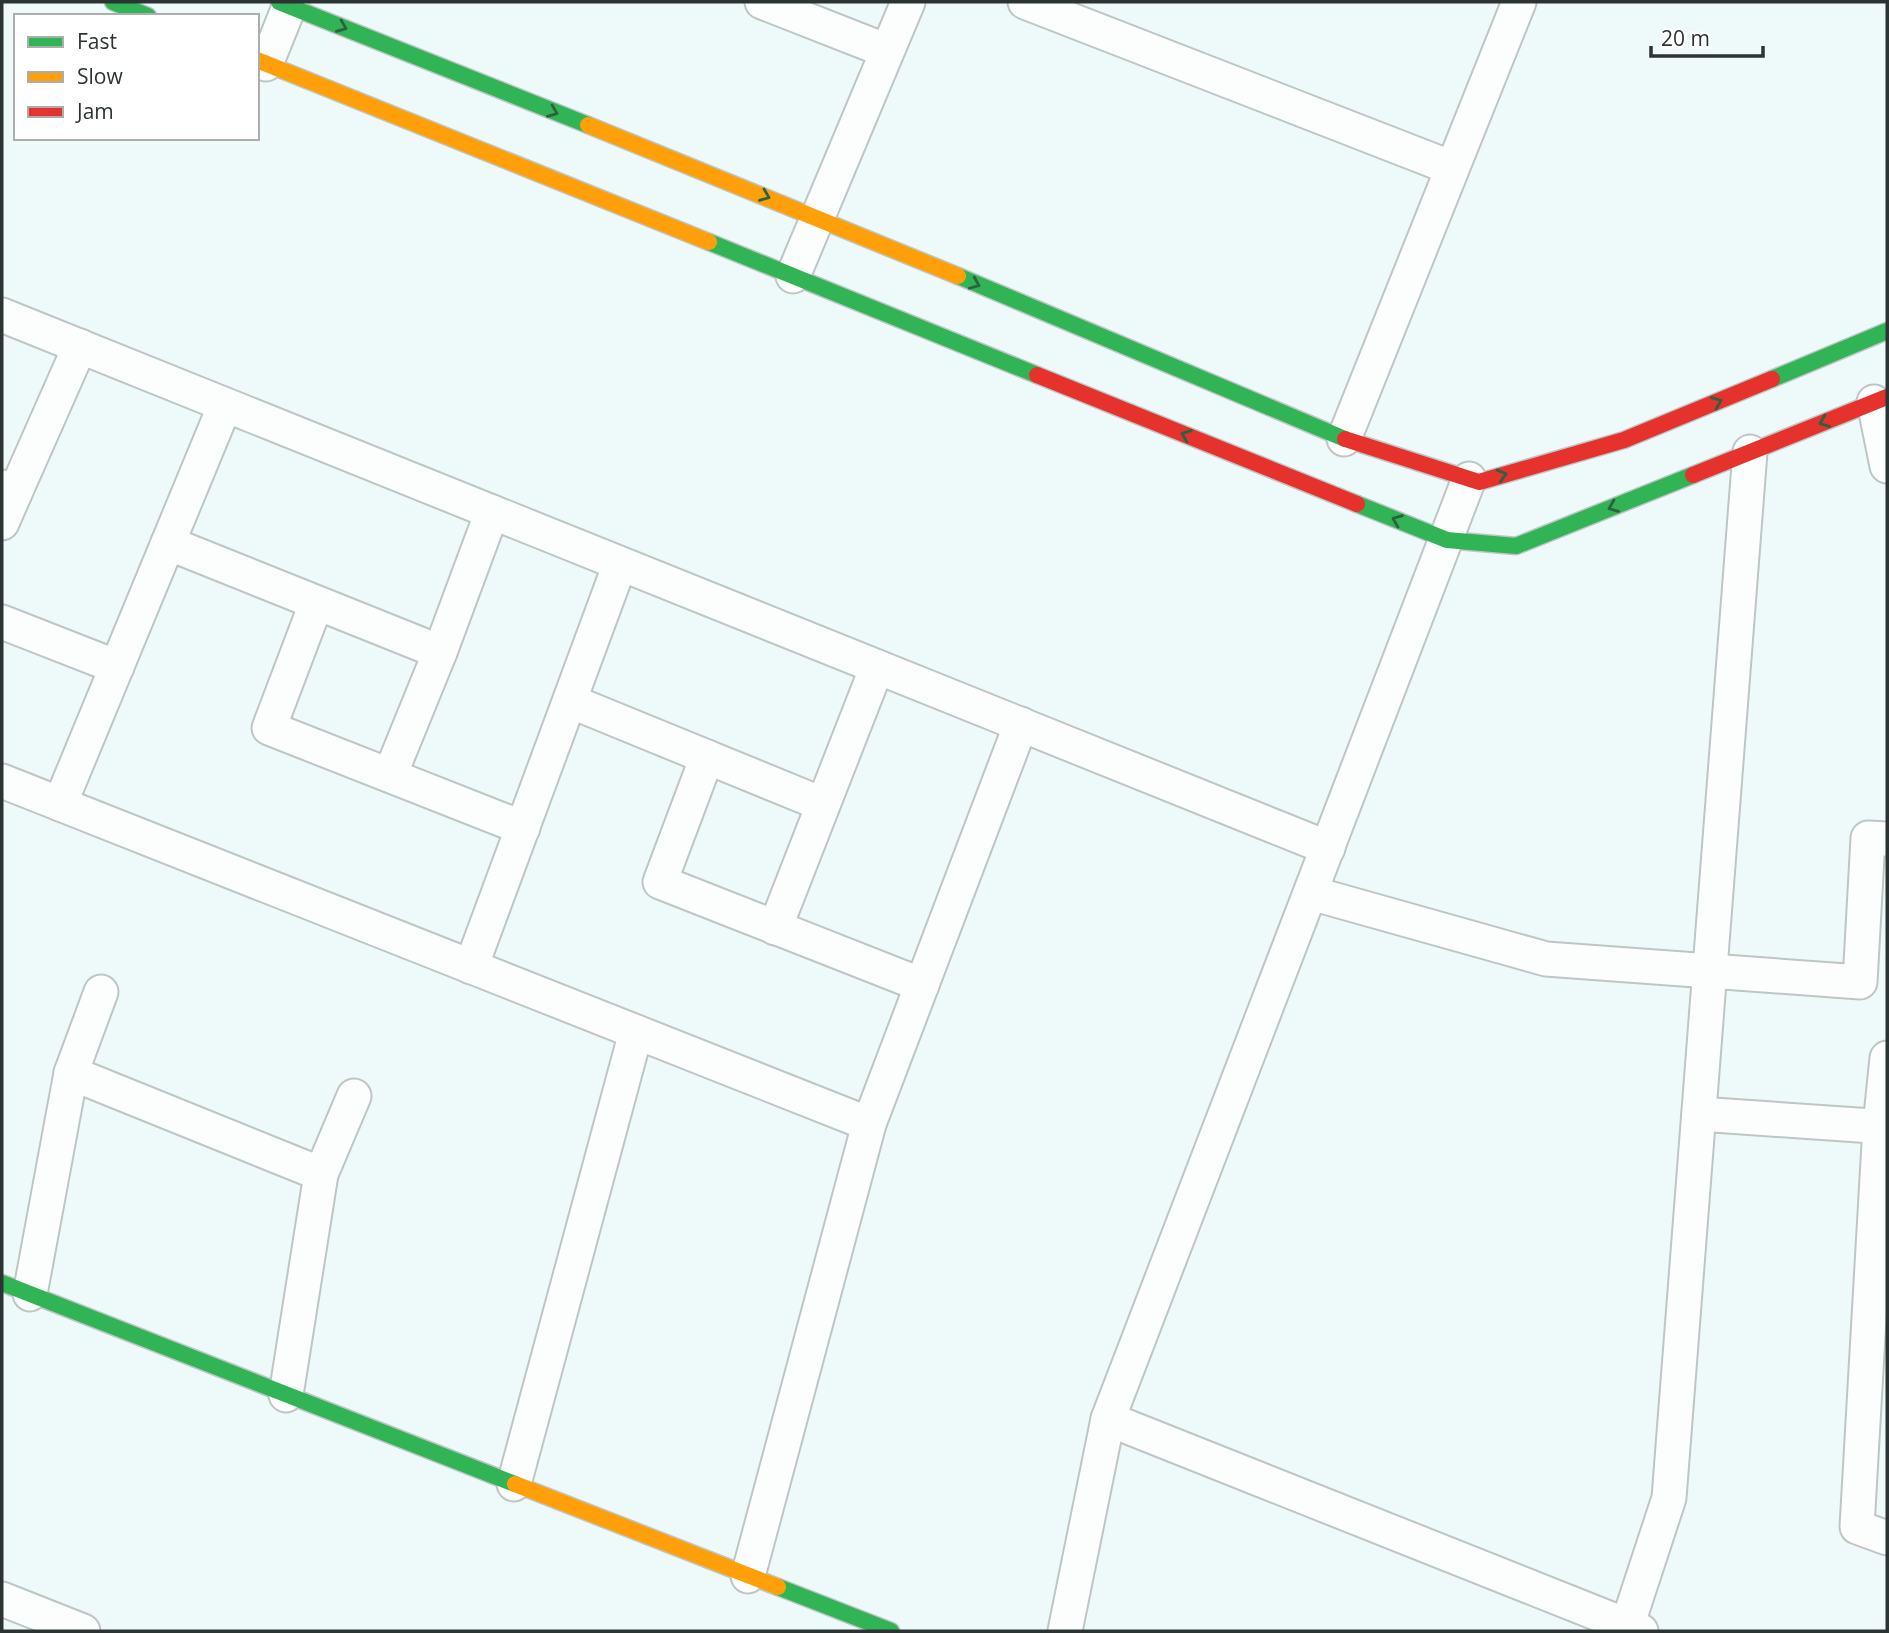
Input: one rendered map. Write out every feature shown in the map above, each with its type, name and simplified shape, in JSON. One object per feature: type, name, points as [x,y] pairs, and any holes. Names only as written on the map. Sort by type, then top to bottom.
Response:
[{"type":"street","points":[[113,2],[143,14]]},
{"type":"street","points":[[762,2],[887,51]]},
{"type":"street","points":[[793,276],[908,2]]},
{"type":"street","points":[[1025,2],[1452,168]]},
{"type":"street","points":[[1344,439],[1520,2]]},
{"type":"street","points":[[1887,331],[1623,440],[1479,482],[1344,439],[817,217],[286,3],[262,62],[1447,540],[1516,547],[1881,399],[1887,466]]},
{"type":"street","points":[[2,315],[1328,848]]},
{"type":"street","points":[[2,523],[8,490],[80,346]]},
{"type":"street","points":[[60,804],[225,404]]},
{"type":"street","points":[[1108,1419],[1634,1628],[1669,1498],[1750,452]]},
{"type":"street","points":[[1065,1631],[1108,1419],[1469,479]]},
{"type":"street","points":[[390,775],[440,652],[492,512]]},
{"type":"street","points":[[168,543],[440,652]]},
{"type":"street","points":[[471,967],[621,564]]},
{"type":"street","points":[[316,604],[269,727],[523,828]]},
{"type":"street","points":[[2,622],[117,667]]},
{"type":"street","points":[[775,928],[877,667]]},
{"type":"street","points":[[570,701],[822,804]]},
{"type":"street","points":[[748,1576],[869,1124],[1021,724]]},
{"type":"street","points":[[707,757],[660,882],[922,985]]},
{"type":"street","points":[[2,781],[869,1124]]},
{"type":"street","points":[[1311,893],[1546,959],[1873,982],[1868,838],[1887,839]]},
{"type":"street","points":[[101,992],[71,1073],[16,1289],[885,1630]]},
{"type":"street","points":[[514,1484],[636,1032]]},
{"type":"street","points":[[1887,1058],[1857,1527],[1887,1538]]},
{"type":"street","points":[[71,1073],[321,1174]]},
{"type":"street","points":[[286,1395],[321,1174],[354,1096]]},
{"type":"street","points":[[1699,1114],[1884,1126]]},
{"type":"street","points":[[17,1613],[83,1631]]},
{"type":"traffic: fast","points":[[113,2],[143,14]]},
{"type":"traffic: fast","points":[[279,2],[588,125]]},
{"type":"traffic: fast","points":[[709,242],[1037,375]]},
{"type":"traffic: fast","points":[[958,276],[1345,439]]},
{"type":"traffic: fast","points":[[1772,379],[1887,331]]},
{"type":"traffic: fast","points":[[1357,504],[1447,540],[1516,546],[1693,475]]},
{"type":"traffic: fast","points":[[2,1283],[515,1484]]},
{"type":"traffic: fast","points":[[778,1587],[891,1631]]},
{"type":"traffic: slow","points":[[259,61],[709,242]]},
{"type":"traffic: slow","points":[[588,125],[958,276]]},
{"type":"traffic: slow","points":[[515,1484],[778,1587]]},
{"type":"traffic: jam","points":[[1037,375],[1357,504]]},
{"type":"traffic: jam","points":[[1345,439],[1479,482],[1624,440],[1772,379]]},
{"type":"traffic: jam","points":[[1693,475],[1887,397]]}]
